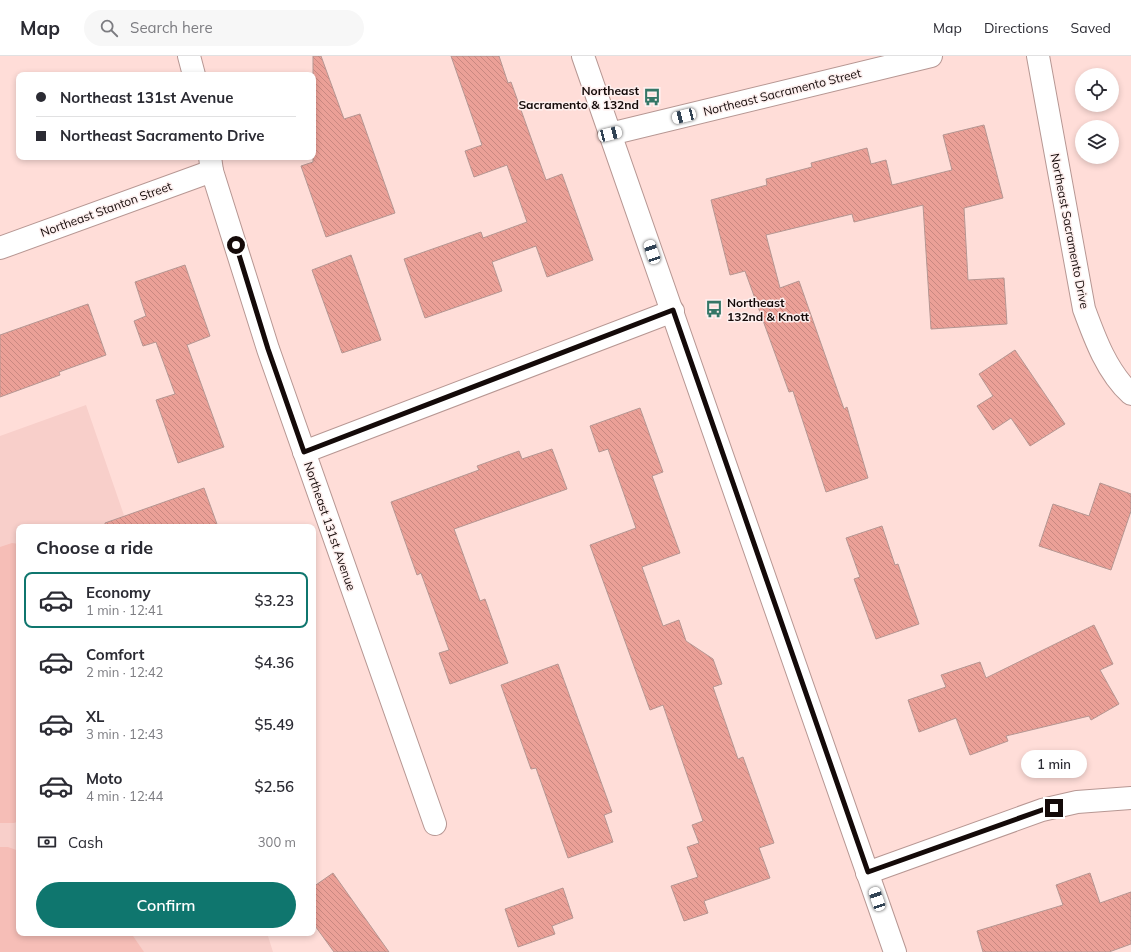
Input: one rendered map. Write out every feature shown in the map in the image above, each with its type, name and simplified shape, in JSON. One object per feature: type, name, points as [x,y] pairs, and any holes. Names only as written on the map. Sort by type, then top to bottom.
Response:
[{"type":"street","points":[[188,56],[193,72]]},
{"type":"street","points":[[583,56],[673,310],[895,952]]},
{"type":"street","name":"Northeast Sacramento Street","points":[[610,134],[931,56]]},
{"type":"street","name":"Northeast Sacramento Drive","points":[[1038,56],[1084,309],[1095,338],[1110,368],[1131,394]]},
{"type":"street","name":"Northeast Stanton Street","points":[[0,248],[211,164]]},
{"type":"street","name":"Northeast 131st Avenue","points":[[211,164],[268,349],[435,824]]},
{"type":"street","points":[[304,452],[673,310]]},
{"type":"street","points":[[868,872],[1042,810],[1077,802],[1131,798]]},
{"type":"shaded area","points":[[86,405],[127,524],[16,524],[16,936],[268,936],[273,952],[0,952],[0,436]]},
{"type":"shaded area","points":[[12,543],[16,544],[16,822],[14,823],[0,823],[0,547]]},
{"type":"shaded area","points":[[0,847],[8,847],[16,850],[16,936],[133,936],[144,952],[0,952]]},
{"type":"building","points":[[313,56],[321,56],[344,119],[360,114],[395,213],[326,237],[301,166],[316,160],[316,72],[313,72]]},
{"type":"building","points":[[451,56],[499,56],[508,83],[511,82],[546,180],[562,174],[593,260],[547,277],[536,246],[492,262],[502,291],[425,318],[404,259],[481,232],[483,238],[527,222],[507,165],[474,177],[465,151],[482,145]]},
{"type":"building","points":[[984,125],[1003,198],[964,208],[968,280],[1004,278],[1007,324],[931,329],[923,205],[854,222],[852,214],[766,235],[780,288],[799,281],[844,409],[847,407],[868,478],[826,492],[793,391],[789,392],[745,271],[730,275],[711,200],[767,185],[766,179],[812,167],[811,163],[867,148],[871,164],[886,160],[892,185],[952,170],[943,135]]},
{"type":"building","points":[[351,255],[381,340],[342,353],[312,270]]},
{"type":"building","points":[[185,265],[210,336],[187,345],[224,447],[178,463],[156,400],[175,394],[156,342],[143,346],[134,321],[146,316],[135,282]]},
{"type":"building","points":[[88,304],[106,355],[59,372],[60,375],[0,397],[0,335]]},
{"type":"building","points":[[1015,350],[1065,424],[1030,446],[1011,418],[993,430],[977,406],[993,396],[979,374]]},
{"type":"building","points":[[640,408],[663,472],[652,476],[680,553],[642,567],[663,626],[679,620],[686,641],[713,659],[722,684],[713,687],[738,759],[743,757],[774,843],[759,848],[770,878],[704,901],[708,913],[684,921],[671,886],[698,877],[687,847],[699,843],[692,825],[703,821],[663,705],[650,710],[590,545],[636,528],[608,449],[599,452],[590,426]]},
{"type":"building","points":[[552,449],[567,489],[454,529],[480,601],[485,599],[508,663],[450,684],[439,653],[449,650],[421,573],[417,575],[391,502],[479,470],[477,466],[519,451],[522,459]]},
{"type":"building","points":[[1100,483],[1131,494],[1131,511],[1111,570],[1039,546],[1053,504],[1089,516]]},
{"type":"building","points":[[204,488],[217,524],[105,524]]},
{"type":"building","points":[[882,526],[895,565],[898,564],[919,624],[876,639],[854,579],[860,577],[846,538]]},
{"type":"building","points":[[1094,625],[1113,664],[1100,670],[1119,704],[1091,720],[1089,716],[1006,736],[1008,741],[970,755],[956,718],[919,732],[908,700],[946,687],[941,675],[980,662],[986,678]]},
{"type":"building","points":[[558,664],[612,812],[604,815],[613,842],[568,858],[536,768],[531,769],[501,685]]},
{"type":"building","points":[[333,873],[389,952],[334,952],[316,927],[316,885]]},
{"type":"building","points":[[1090,873],[1100,903],[1131,892],[1131,944],[1109,952],[983,952],[977,931],[1063,905],[1056,885]]},
{"type":"building","points":[[563,888],[573,918],[552,926],[555,934],[518,947],[505,909]]},
{"type":"place","name":"Northeast Sacramento & 132nd","points":[[652,97]]},
{"type":"place","name":"Northeast 132nd & Knott","points":[[714,309]]},
{"type":"route","points":[[236,245],[268,349],[304,452],[673,310],[868,872],[1042,810],[1054,808]]}]
